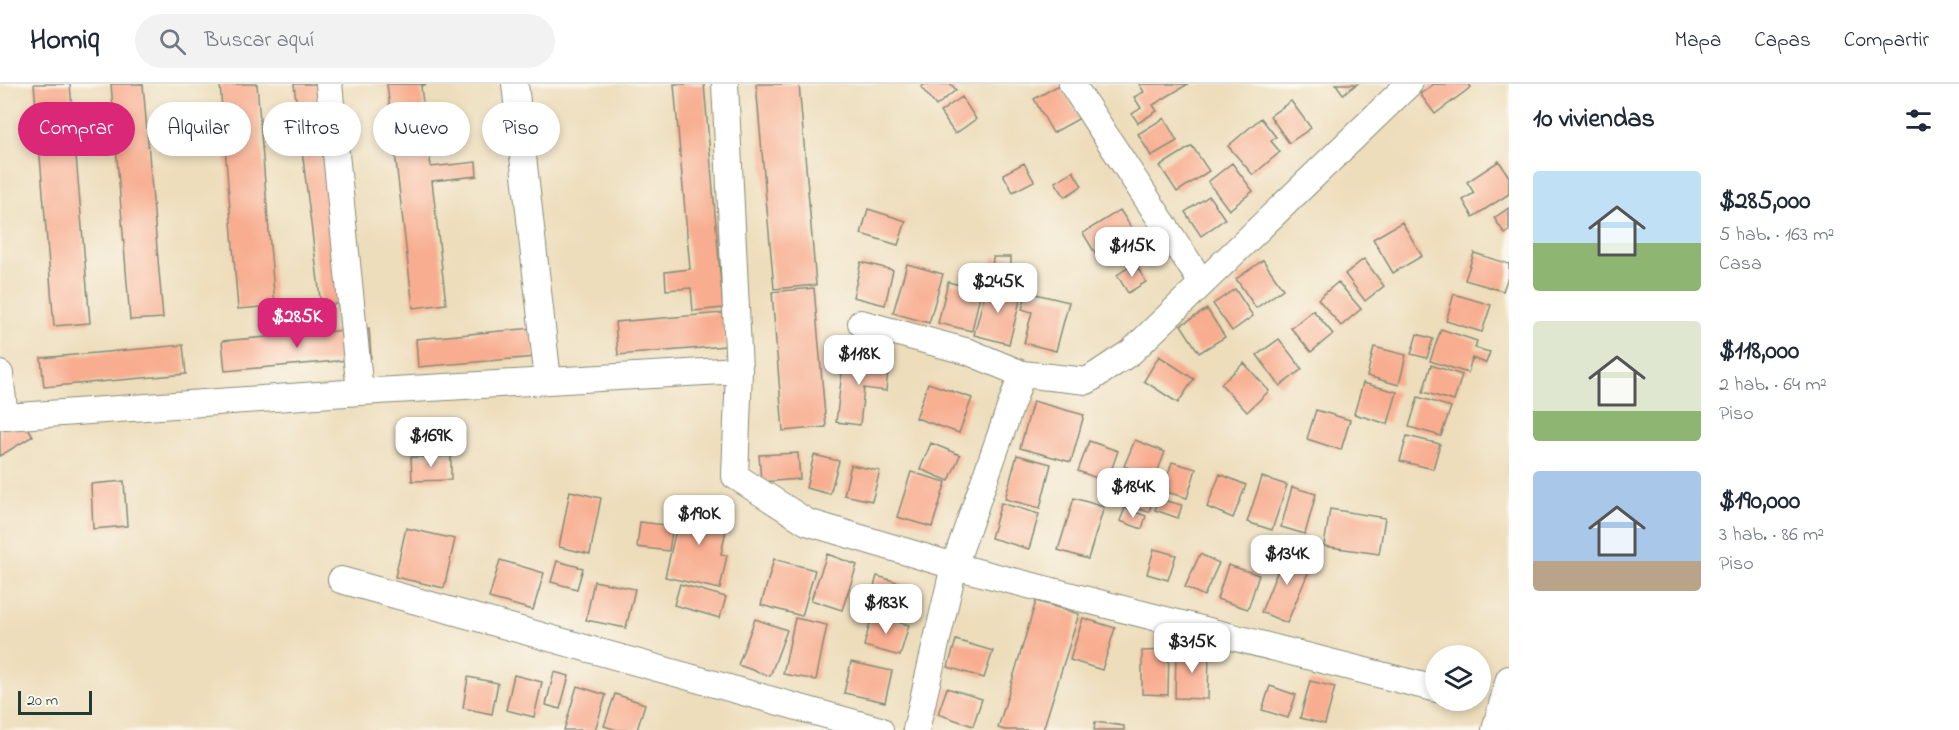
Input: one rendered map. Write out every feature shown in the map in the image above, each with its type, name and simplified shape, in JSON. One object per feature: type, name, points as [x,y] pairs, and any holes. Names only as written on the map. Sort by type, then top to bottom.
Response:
[{"type":"street","points":[[329,84],[360,392]]},
{"type":"street","points":[[514,84],[548,381]]},
{"type":"street","points":[[725,84],[739,370],[735,476],[807,522],[954,566],[1425,686]]},
{"type":"street","points":[[1072,84],[1202,283]]},
{"type":"street","points":[[861,323],[969,352],[1022,374],[1087,381],[1131,352],[1409,84]]},
{"type":"street","points":[[0,374],[5,417],[360,392],[739,370]]},
{"type":"street","points":[[916,730],[954,566],[1022,374]]},
{"type":"street","points":[[341,579],[880,730]]},
{"type":"street","points":[[1497,711],[1509,679]]},
{"type":"building","points":[[34,84],[70,84],[72,102],[35,102]]},
{"type":"building","points":[[111,84],[143,84],[147,156],[149,156],[163,318],[130,320],[117,156],[135,156],[135,102],[112,102]]},
{"type":"building","points":[[220,84],[257,84],[275,306],[238,309],[226,156],[251,156],[251,102],[221,102]]},
{"type":"building","points":[[294,84],[330,84],[332,102],[296,102]]},
{"type":"building","points":[[387,84],[427,84],[421,86],[423,102],[389,102]]},
{"type":"building","points":[[674,84],[704,84],[723,308],[693,311],[691,288],[666,290],[665,272],[690,269]]},
{"type":"building","points":[[756,84],[799,84],[816,285],[774,289]]},
{"type":"building","points":[[925,84],[951,84],[956,90],[936,106],[921,87]]},
{"type":"building","points":[[1139,84],[1188,84],[1153,105],[1157,111],[1138,123],[1132,114],[1141,108],[1134,97],[1144,92]]},
{"type":"building","points":[[1336,84],[1357,84],[1343,94]]},
{"type":"building","points":[[1434,84],[1469,84],[1471,87],[1435,114],[1420,94]]},
{"type":"building","points":[[1059,85],[1080,118],[1053,133],[1034,99]]},
{"type":"building","points":[[962,97],[976,119],[955,134],[940,112]]},
{"type":"building","points":[[1291,101],[1311,128],[1289,143],[1270,116]]},
{"type":"building","points":[[1164,118],[1177,141],[1151,156],[1138,134]]},
{"type":"building","points":[[1261,118],[1276,137],[1271,141],[1280,152],[1253,175],[1228,146]]},
{"type":"building","points":[[1192,146],[1209,171],[1177,192],[1160,166]]},
{"type":"building","points":[[40,156],[76,156],[90,323],[54,326]]},
{"type":"building","points":[[303,156],[339,156],[356,301],[321,306]]},
{"type":"building","points":[[395,156],[430,156],[431,167],[476,162],[477,176],[432,181],[446,304],[413,308]]},
{"type":"building","points":[[1499,161],[1509,177],[1509,194],[1473,217],[1463,200],[1474,193],[1467,182]]},
{"type":"building","points":[[1024,163],[1034,181],[1013,192],[1003,174]]},
{"type":"building","points":[[1232,163],[1253,191],[1229,210],[1208,182]]},
{"type":"building","points":[[1073,171],[1082,186],[1065,197],[1055,182]]},
{"type":"building","points":[[1209,196],[1225,219],[1201,236],[1185,212]]},
{"type":"building","points":[[1509,208],[1509,231],[1505,234],[1494,218]]},
{"type":"building","points":[[868,209],[906,221],[898,245],[861,234]]},
{"type":"building","points":[[1120,210],[1137,236],[1099,260],[1083,233]]},
{"type":"building","points":[[1402,222],[1422,256],[1393,273],[1373,239]]},
{"type":"building","points":[[1474,253],[1509,264],[1509,274],[1503,291],[1465,280]]},
{"type":"building","points":[[993,257],[1011,257],[1011,272],[992,272]]},
{"type":"building","points":[[1364,259],[1384,286],[1365,301],[1345,274]]},
{"type":"building","points":[[1263,260],[1283,289],[1256,308],[1236,279]]},
{"type":"building","points":[[861,262],[893,270],[885,305],[853,297]]},
{"type":"building","points":[[1135,263],[1146,282],[1128,293],[1117,275]]},
{"type":"building","points":[[907,264],[943,274],[929,323],[893,313]]},
{"type":"building","points":[[948,282],[981,290],[972,331],[938,323]]},
{"type":"building","points":[[1338,282],[1361,309],[1341,326],[1318,299]]},
{"type":"building","points":[[987,285],[1022,293],[1009,344],[974,335]]},
{"type":"building","points":[[814,288],[826,427],[783,431],[772,292]]},
{"type":"building","points":[[1235,289],[1253,316],[1232,331],[1213,304]]},
{"type":"building","points":[[1027,292],[1069,302],[1056,351],[1024,343],[1032,312],[1022,309]]},
{"type":"building","points":[[1454,294],[1491,305],[1482,332],[1446,321]]},
{"type":"building","points":[[1207,309],[1225,337],[1199,353],[1181,325]]},
{"type":"building","points":[[1313,310],[1333,334],[1311,352],[1291,328]]},
{"type":"building","points":[[723,313],[726,346],[618,355],[615,322]]},
{"type":"building","points":[[369,328],[371,358],[225,371],[222,341]]},
{"type":"building","points":[[533,328],[536,357],[418,367],[416,339]]},
{"type":"building","points":[[1441,329],[1477,341],[1475,348],[1490,352],[1486,363],[1472,358],[1468,373],[1430,361]]},
{"type":"building","points":[[1417,334],[1433,339],[1427,358],[1411,354]]},
{"type":"building","points":[[1279,339],[1302,369],[1280,386],[1257,355]]},
{"type":"building","points":[[183,345],[186,374],[44,387],[41,358]]},
{"type":"building","points":[[1374,347],[1406,355],[1399,385],[1367,376]]},
{"type":"building","points":[[844,356],[889,361],[886,391],[864,388],[860,425],[836,422]]},
{"type":"building","points":[[1159,356],[1194,379],[1178,403],[1144,381]]},
{"type":"building","points":[[1244,363],[1269,391],[1247,412],[1221,384]]},
{"type":"building","points":[[1431,365],[1462,375],[1454,401],[1423,392]]},
{"type":"building","points":[[0,382],[33,436],[0,456]]},
{"type":"building","points":[[928,383],[972,398],[959,433],[916,418]]},
{"type":"building","points":[[1363,383],[1397,392],[1388,424],[1354,414]]},
{"type":"building","points":[[1418,397],[1451,407],[1441,436],[1409,427]]},
{"type":"building","points":[[1033,401],[1084,415],[1071,462],[1020,448]]},
{"type":"building","points":[[1316,410],[1350,420],[1341,450],[1307,439]]},
{"type":"building","points":[[1407,436],[1440,444],[1433,469],[1400,461]]},
{"type":"building","points":[[1135,440],[1165,452],[1155,478],[1124,466]]},
{"type":"building","points":[[1089,441],[1118,451],[1107,482],[1078,471]]},
{"type":"building","points":[[931,443],[960,455],[949,481],[920,469]]},
{"type":"building","points":[[798,453],[800,479],[761,482],[759,455]]},
{"type":"building","points":[[814,455],[839,461],[830,494],[806,488]]},
{"type":"building","points":[[1017,455],[1051,464],[1040,508],[1005,499]]},
{"type":"building","points":[[451,456],[451,480],[412,481],[411,457]]},
{"type":"building","points":[[1172,462],[1196,469],[1187,498],[1163,491]]},
{"type":"building","points":[[851,465],[880,471],[872,501],[844,495]]},
{"type":"building","points":[[911,472],[946,482],[932,527],[897,517]]},
{"type":"building","points":[[1220,474],[1246,485],[1233,518],[1207,507]]},
{"type":"building","points":[[1262,477],[1287,485],[1272,530],[1247,522]]},
{"type":"building","points":[[124,481],[127,526],[93,529],[91,484]]},
{"type":"building","points":[[1135,487],[1155,493],[1149,512],[1129,506]]},
{"type":"building","points":[[1292,487],[1316,494],[1305,534],[1281,527]]},
{"type":"building","points":[[570,491],[601,498],[590,554],[559,547]]},
{"type":"building","points":[[1074,498],[1104,507],[1088,559],[1058,550]]},
{"type":"building","points":[[1159,499],[1182,505],[1178,518],[1155,510]]},
{"type":"building","points":[[683,500],[730,511],[721,554],[727,555],[720,589],[665,577]]},
{"type":"building","points":[[1001,503],[1039,514],[1029,549],[991,538]]},
{"type":"building","points":[[1125,508],[1146,516],[1142,529],[1120,521]]},
{"type":"building","points":[[1330,509],[1385,518],[1379,554],[1324,546]]},
{"type":"building","points":[[640,522],[673,526],[669,551],[637,547]]},
{"type":"building","points":[[406,528],[455,539],[444,588],[395,577]]},
{"type":"building","points":[[1154,549],[1176,555],[1168,580],[1147,574]]},
{"type":"building","points":[[1286,550],[1313,561],[1287,623],[1261,612]]},
{"type":"building","points":[[827,554],[857,565],[842,610],[811,600]]},
{"type":"building","points":[[1200,554],[1219,563],[1204,596],[1185,587]]},
{"type":"building","points":[[774,559],[815,570],[802,616],[761,605]]},
{"type":"building","points":[[500,560],[544,573],[533,610],[489,598]]},
{"type":"building","points":[[557,561],[583,568],[577,589],[551,582]]},
{"type":"building","points":[[1228,565],[1259,575],[1248,609],[1217,599]]},
{"type":"building","points":[[877,576],[917,588],[908,616],[869,604]]},
{"type":"building","points":[[594,581],[635,589],[626,628],[586,620]]},
{"type":"building","points":[[680,584],[726,597],[720,618],[674,605]]},
{"type":"building","points":[[1036,601],[1079,614],[1043,730],[1005,730],[998,728]]},
{"type":"building","points":[[872,615],[909,625],[900,656],[864,646]]},
{"type":"building","points":[[795,618],[827,625],[816,680],[783,674]]},
{"type":"building","points":[[1083,618],[1115,628],[1102,670],[1070,660]]},
{"type":"building","points":[[755,619],[787,630],[770,676],[738,665]]},
{"type":"building","points":[[956,640],[993,651],[984,678],[948,667]]},
{"type":"building","points":[[1169,650],[1168,695],[1142,694],[1142,651]]},
{"type":"building","points":[[1176,650],[1209,650],[1208,699],[1175,698]]},
{"type":"building","points":[[851,662],[892,671],[885,702],[844,693]]},
{"type":"building","points":[[554,672],[569,676],[560,709],[546,705]]},
{"type":"building","points":[[514,675],[542,682],[534,717],[506,710]]},
{"type":"building","points":[[468,677],[498,683],[492,714],[463,708]]},
{"type":"building","points":[[1310,681],[1335,687],[1325,724],[1300,718]]},
{"type":"building","points":[[577,686],[606,695],[595,730],[564,730]]},
{"type":"building","points":[[1270,686],[1296,695],[1288,718],[1262,710]]},
{"type":"building","points":[[947,688],[982,699],[973,726],[938,714]]},
{"type":"building","points":[[615,694],[645,704],[637,730],[617,730],[604,726]]},
{"type":"building","points":[[1095,722],[1124,726],[1124,730],[1094,730]]}]
